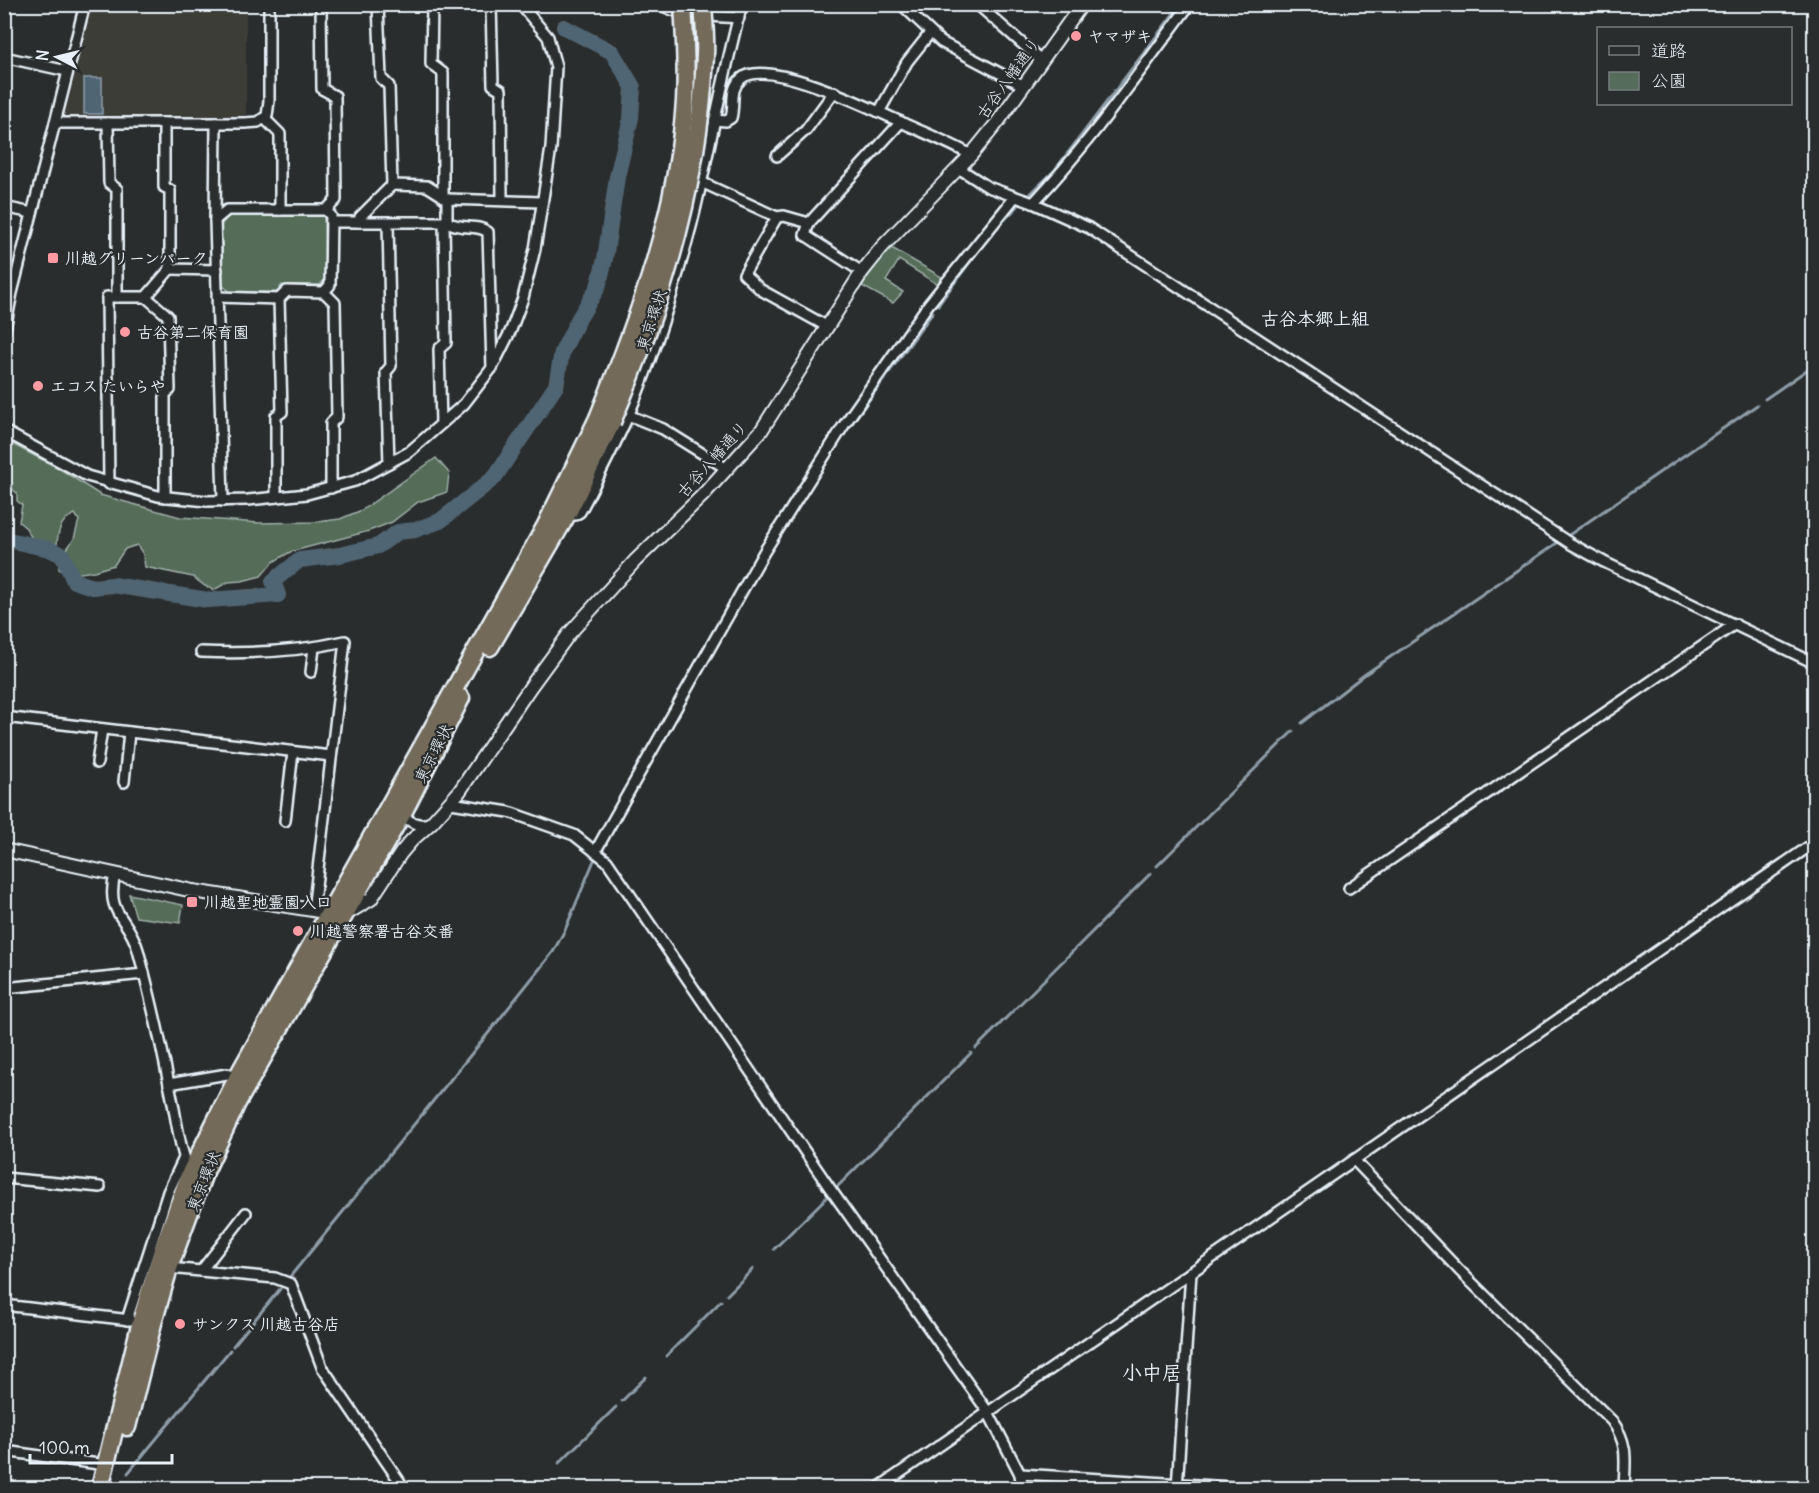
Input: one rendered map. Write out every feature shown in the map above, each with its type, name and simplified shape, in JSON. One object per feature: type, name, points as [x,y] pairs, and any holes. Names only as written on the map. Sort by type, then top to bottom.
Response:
[{"type":"highway","name":"東京環状","points":[[111,1488],[153,1323],[174,1271],[203,1176],[329,913],[405,808],[463,695],[567,515],[605,420],[642,305],[670,201],[685,102],[686,57],[683,4]]},
{"type":"highway","name":"東京環状","points":[[100,1488],[134,1321],[162,1251],[187,1165],[605,420],[642,347],[686,200],[694,159],[702,103],[705,53],[703,4]]},
{"type":"street","points":[[4,334],[85,4]]},
{"type":"street","points":[[55,123],[244,123],[258,122],[267,117],[269,4]]},
{"type":"street","points":[[215,220],[226,210],[326,210],[336,200],[335,96],[322,89],[321,4]]},
{"type":"street","points":[[378,4],[381,78],[389,86],[392,185]]},
{"type":"street","points":[[432,4],[431,64],[443,73],[446,344],[439,349],[441,424]]},
{"type":"street","points":[[491,4],[494,85],[501,90],[502,199]]},
{"type":"street","points":[[4,431],[87,476],[165,497],[222,501],[307,494],[355,482],[409,452],[464,404],[492,368],[511,330],[523,298],[535,249],[551,148],[555,67],[548,37],[520,4]]},
{"type":"street","points":[[661,4],[664,8],[679,12],[739,18]]},
{"type":"street","points":[[734,4],[739,18]]},
{"type":"street","points":[[567,515],[572,516],[580,512],[628,415],[663,322],[692,222],[742,4]]},
{"type":"street","points":[[901,4],[941,42],[1024,86]]},
{"type":"street","points":[[977,4],[1042,61]]},
{"type":"street","name":"古谷八幡通り","points":[[329,913],[371,899],[401,853],[451,803],[564,640],[761,431],[862,272],[894,234],[960,169],[1024,86],[1082,4]]},
{"type":"street","points":[[1033,203],[1090,138],[1190,4]]},
{"type":"street","points":[[879,112],[907,62],[930,33]]},
{"type":"street","points":[[4,57],[67,71]]},
{"type":"street","points":[[714,120],[726,121],[731,118],[736,85],[750,74],[789,79],[834,92],[947,141],[971,155]]},
{"type":"street","points":[[777,156],[812,123],[834,92]]},
{"type":"street","points":[[264,118],[280,134],[280,210]]},
{"type":"street","points":[[862,272],[805,235],[809,223],[901,122]]},
{"type":"street","points":[[108,123],[109,183],[117,189],[117,297]]},
{"type":"street","points":[[146,297],[170,269],[170,190],[164,187],[164,123]]},
{"type":"street","points":[[216,123],[215,220],[222,501]]},
{"type":"street","points":[[960,169],[981,183],[1089,228],[1571,544],[1815,663]]},
{"type":"street","points":[[701,182],[777,217],[784,216],[809,223]]},
{"type":"street","points":[[359,222],[360,217],[392,185],[427,186],[445,198],[542,202]]},
{"type":"street","points":[[595,852],[764,552],[844,425],[928,305],[1015,197]]},
{"type":"street","points":[[4,207],[32,213]]},
{"type":"street","points":[[324,292],[330,285],[331,216],[326,210]]},
{"type":"street","points":[[777,217],[744,274],[761,290],[828,327]]},
{"type":"street","points":[[331,222],[445,222],[458,228],[481,227],[488,232],[492,368]]},
{"type":"street","points":[[388,223],[391,366],[386,372],[389,463]]},
{"type":"street","points":[[170,269],[217,270]]},
{"type":"street","points":[[218,297],[279,298],[287,291],[324,292],[335,303],[337,417],[331,423],[331,488]]},
{"type":"street","points":[[109,483],[107,297],[146,297],[168,316],[170,390],[165,394],[165,497]]},
{"type":"street","points":[[276,497],[276,416],[282,412],[279,298]]},
{"type":"street","points":[[628,415],[663,429],[727,468]]},
{"type":"street","points":[[1349,888],[1735,624]]},
{"type":"street","points":[[4,850],[193,891],[329,913],[331,756],[345,641],[314,648],[237,653],[201,652]]},
{"type":"street","points":[[311,672],[314,648]]},
{"type":"street","points":[[4,717],[331,756]]},
{"type":"street","points":[[98,763],[102,729]]},
{"type":"street","points":[[124,782],[129,732]]},
{"type":"street","points":[[285,821],[293,752]]},
{"type":"street","points":[[451,803],[509,812],[574,835],[607,861],[829,1187],[988,1412],[1020,1474],[1022,1488]]},
{"type":"street","points":[[405,808],[407,819],[412,823],[422,825],[432,822]]},
{"type":"street","points":[[878,1488],[1815,843]]},
{"type":"street","points":[[115,874],[112,886],[113,904],[135,941],[187,1165]]},
{"type":"street","points":[[4,988],[144,974]]},
{"type":"street","points":[[169,1084],[227,1074],[237,1077]]},
{"type":"street","points":[[1354,1160],[1460,1270],[1612,1421],[1621,1433],[1625,1446],[1624,1488]]},
{"type":"street","points":[[4,1178],[100,1187]]},
{"type":"street","points":[[201,1271],[246,1213]]},
{"type":"street","points":[[174,1271],[201,1271],[275,1278],[291,1284],[322,1367],[404,1488]]},
{"type":"street","points":[[174,1271],[262,1282],[275,1278]]},
{"type":"street","points":[[1177,1486],[1191,1272]]},
{"type":"street","points":[[4,1305],[134,1321]]},
{"type":"street","points":[[4,1451],[106,1465]]},
{"type":"street","points":[[1020,1474],[1177,1486],[1247,1488]]},
{"type":"shaded area","points":[[92,5],[246,5],[246,118],[70,119],[65,114]]},
{"type":"green space","points":[[229,215],[324,216],[325,279],[320,285],[282,285],[277,292],[232,293],[223,286],[221,225]]},
{"type":"green space","points":[[890,247],[945,279],[940,286],[899,260],[886,281],[903,292],[893,303],[862,286]]},
{"type":"green space","points":[[8,442],[60,469],[100,495],[180,517],[259,523],[317,522],[340,519],[362,510],[436,458],[449,473],[447,492],[418,502],[392,522],[369,531],[290,552],[273,562],[261,576],[228,582],[214,590],[193,577],[145,567],[143,554],[137,545],[125,549],[114,565],[67,575],[59,569],[59,560],[74,539],[79,520],[75,514],[63,522],[57,544],[47,546],[35,544],[26,528],[19,522],[22,505],[17,501],[17,493],[12,489],[5,493],[5,443]]},
{"type":"green space","points":[[129,894],[183,905],[180,923],[136,917]]},
{"type":"water","points":[[84,78],[102,78],[102,114],[84,114]]},
{"type":"waterway","points":[[1028,196],[1055,170],[1181,4]]},
{"type":"waterway","points":[[4,539],[49,549],[62,555],[74,581],[93,587],[113,585],[208,600],[278,595],[273,581],[300,560],[340,555],[378,546],[398,532],[415,530],[440,521],[494,478],[556,386],[562,352],[598,287],[605,259],[617,177],[631,118],[633,87],[612,52],[564,27]]},
{"type":"waterway","points":[[938,305],[990,235],[1018,206]]},
{"type":"waterway","points":[[850,426],[933,312]]},
{"type":"waterway","points":[[1765,399],[1814,365]]},
{"type":"waterway","points":[[1569,535],[1757,405]]},
{"type":"waterway","points":[[839,440],[846,431]]},
{"type":"waterway","points":[[1302,723],[1364,675],[1557,543]]},
{"type":"waterway","points":[[691,689],[701,672]]},
{"type":"waterway","points":[[1157,866],[1293,731]]},
{"type":"waterway","points":[[603,846],[610,834]]},
{"type":"waterway","points":[[289,1278],[553,952],[565,930],[595,858]]},
{"type":"waterway","points":[[976,1048],[1151,873]]},
{"type":"waterway","points":[[836,1188],[971,1053]]},
{"type":"waterway","points":[[774,1249],[830,1194]]},
{"type":"waterway","points":[[727,1295],[753,1269]]},
{"type":"waterway","points":[[233,1346],[280,1289]]},
{"type":"waterway","points":[[666,1356],[721,1301]]},
{"type":"waterway","points":[[128,1473],[230,1350]]},
{"type":"waterway","points":[[622,1401],[646,1377]]},
{"type":"waterway","points":[[335,1395],[356,1425]]},
{"type":"waterway","points":[[559,1463],[616,1407]]},
{"type":"waterway","points":[[534,1488],[540,1483]]},
{"type":"place","name":"ヤマザキ","points":[[1076,36]]},
{"type":"place","name":"川越グリーンパーク","points":[[53,258]]},
{"type":"place","name":"古谷第二保育園","points":[[125,332]]},
{"type":"place","name":"エコス たいらや","points":[[38,386]]},
{"type":"place","name":"川越聖地霊園入口","points":[[192,902]]},
{"type":"place","name":"川越警察署古谷交番","points":[[298,931]]},
{"type":"place","name":"サンクス 川越古谷店","points":[[180,1324]]},
{"type":"district","name":"古谷本郷上組","points":[[1315,318]]},
{"type":"district","name":"小中居","points":[[1152,1372]]}]
